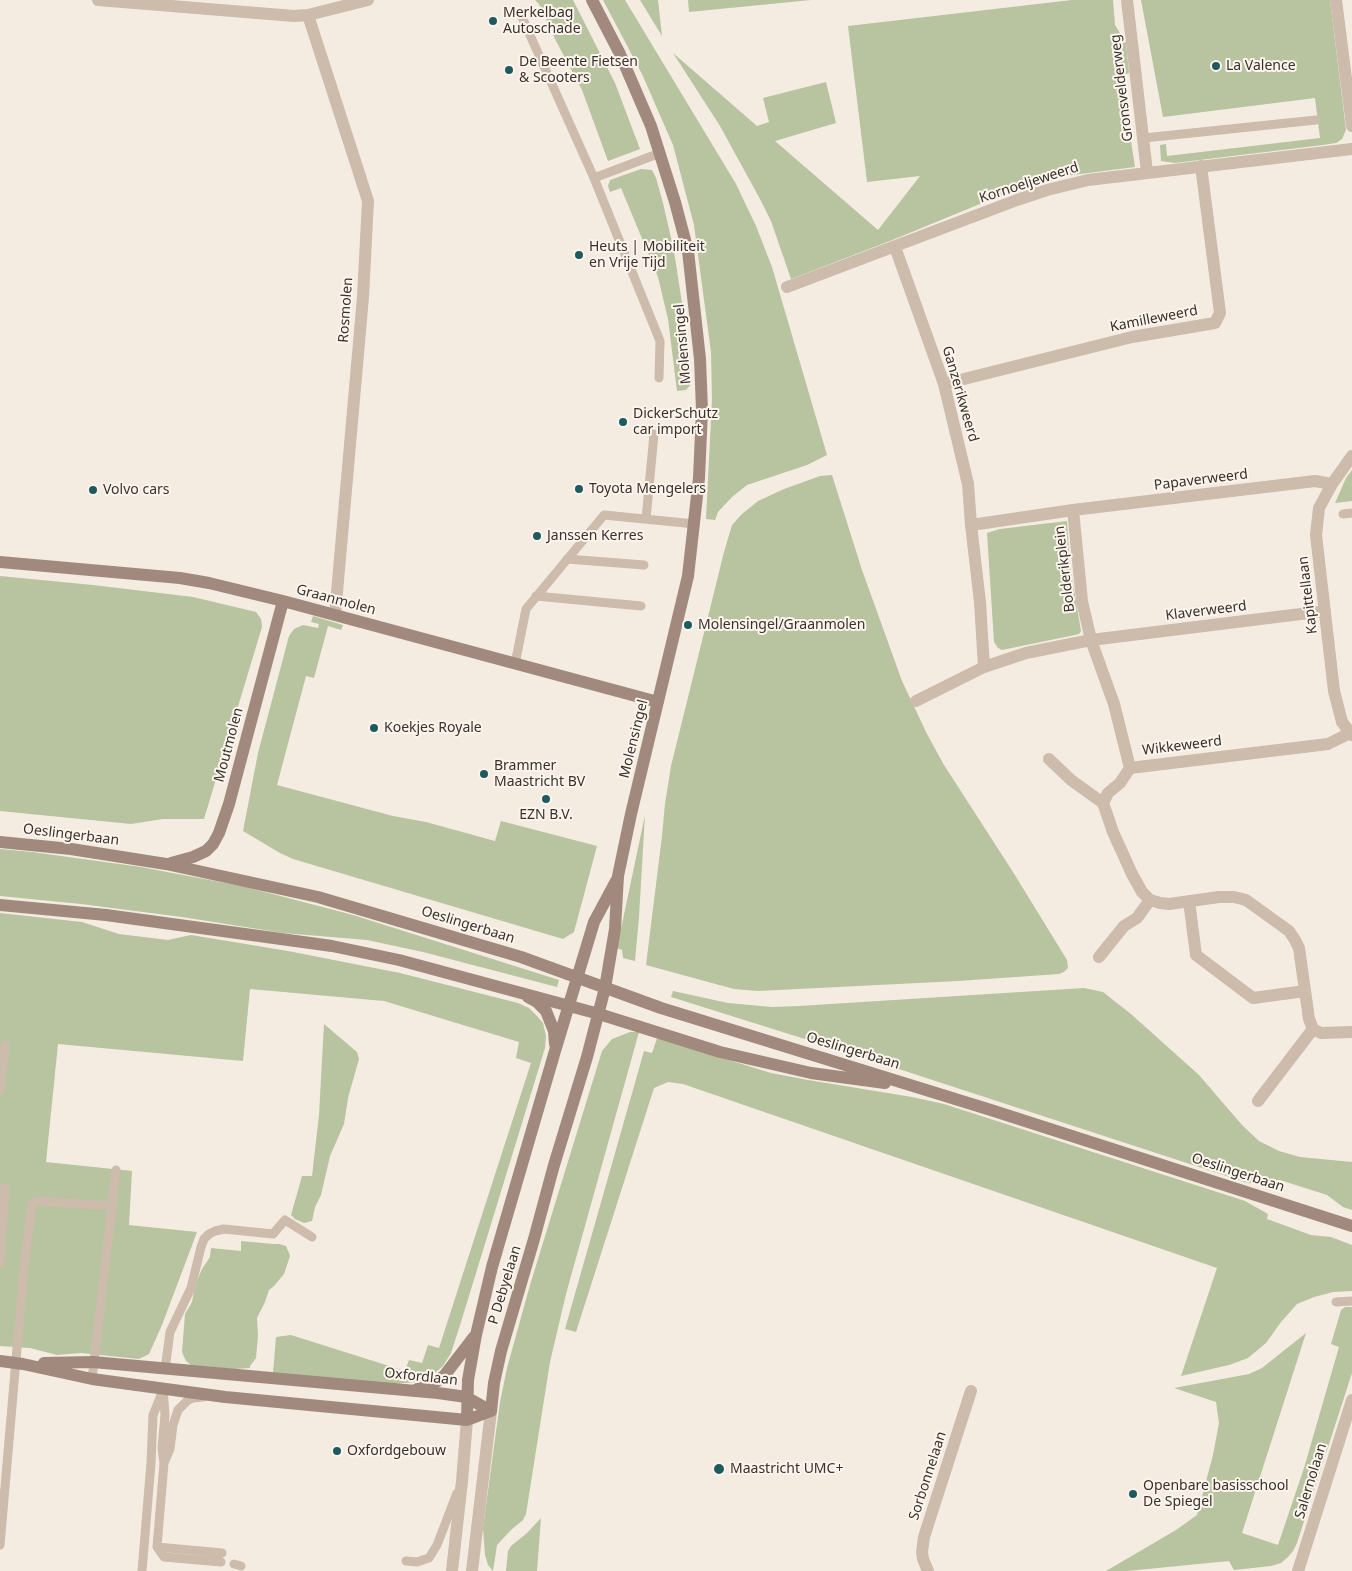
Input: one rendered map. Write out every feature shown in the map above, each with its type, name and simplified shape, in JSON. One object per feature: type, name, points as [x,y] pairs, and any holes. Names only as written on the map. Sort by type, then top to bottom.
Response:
[{"type":"street","points":[[98,0],[278,16],[308,15],[368,0]]},
{"type":"street","name":"Molensingel","points":[[592,0],[636,89],[660,153],[675,202],[688,251],[700,359],[702,410],[691,562],[618,876],[614,928],[599,1014]]},
{"type":"street","name":"Gronsvelderweg","points":[[1127,0],[1148,172]]},
{"type":"street","points":[[1336,0],[1352,126]]},
{"type":"street","name":"Rosmolen","points":[[308,15],[368,201],[363,297],[335,616]]},
{"type":"street","name":"Kornoeljeweerd","points":[[787,287],[1047,190],[1088,180],[1352,149]]},
{"type":"street","name":"Kamilleweerd","points":[[944,384],[1132,337],[1215,323],[1220,313],[1201,166]]},
{"type":"street","name":"Ganzerikweerd","points":[[895,247],[944,384],[968,484],[971,525]]},
{"type":"street","name":"Kapittellaan","points":[[1351,734],[1342,722],[1336,698],[1316,524],[1319,508],[1332,484],[1352,456]]},
{"type":"street","name":"Papaverweerd","points":[[1073,510],[1315,481],[1332,484]]},
{"type":"street","name":"Bolderikplein","points":[[971,525],[1073,510],[1082,602],[1091,640],[1114,704],[1130,768]]},
{"type":"street","points":[[971,525],[980,602],[984,667]]},
{"type":"street","name":"Graanmolen","points":[[0,562],[180,578],[209,583],[284,601],[658,702]]},
{"type":"street","name":"Moutmolen","points":[[166,864],[202,854],[210,848],[219,833],[229,804],[284,601]]},
{"type":"street","name":"Klaverweerd","points":[[1091,640],[1325,611]]},
{"type":"street","points":[[916,701],[984,667],[1026,653],[1091,640]]},
{"type":"street","name":"Wikkeweerd","points":[[1103,803],[1108,793],[1120,783],[1130,768],[1328,744],[1351,734]]},
{"type":"street","points":[[1049,759],[1071,780],[1103,803],[1113,832],[1132,874],[1142,892],[1150,900],[1169,904],[1219,897],[1234,897],[1246,900],[1289,931],[1299,948],[1309,1019],[1313,1029],[1320,1033],[1352,1032]]},
{"type":"street","name":"Oeslingerbaan","points":[[0,842],[71,849],[166,864],[318,897],[522,957],[661,1008],[915,1086],[1352,1226]]},
{"type":"street","name":"Molensingel","points":[[570,1005],[594,922],[618,876]]},
{"type":"street","points":[[1098,957],[1124,926],[1137,918],[1150,900]]},
{"type":"street","points":[[1189,900],[1196,955],[1253,998],[1306,991]]},
{"type":"street","name":"Oeslingerbaan","points":[[0,905],[106,915],[332,946],[399,960],[520,991],[720,1052],[771,1065],[811,1073],[915,1086]]},
{"type":"street","points":[[520,991],[546,1011],[554,1031],[554,1052]]},
{"type":"street","name":"P Debyelaan","points":[[452,1571],[467,1420],[466,1397],[476,1334],[492,1267],[554,1052],[570,1005]]},
{"type":"street","name":"P Debyelaan","points":[[472,1571],[494,1383],[501,1351],[599,1014]]},
{"type":"street","points":[[1258,1101],[1313,1029]]},
{"type":"street","points":[[408,1390],[422,1388],[438,1382],[476,1334]]},
{"type":"street","name":"Oxfordlaan","points":[[0,1361],[92,1379],[225,1397],[467,1420],[491,1411]]},
{"type":"street","name":"Oxfordlaan","points":[[20,1364],[94,1362],[408,1390],[466,1397],[491,1411]]},
{"type":"street","points":[[163,1388],[165,1368]]},
{"type":"street","name":"Sorbonnelaan","points":[[928,1571],[922,1552],[924,1537],[971,1391]]},
{"type":"street","name":"Salernolaan","points":[[1298,1571],[1352,1400]]},
{"type":"lane","points":[[521,15],[594,178],[660,341],[659,378]]},
{"type":"lane","points":[[1144,138],[1316,120]]},
{"type":"lane","points":[[594,178],[660,153]]},
{"type":"lane","points":[[646,519],[654,434]]},
{"type":"lane","points":[[516,664],[526,609],[604,515],[694,524]]},
{"type":"lane","points":[[567,559],[644,565]]},
{"type":"lane","points":[[536,596],[641,606]]},
{"type":"lane","points":[[0,1091],[5,1045]]},
{"type":"lane","points":[[92,1379],[116,1170]]},
{"type":"lane","points":[[0,1189],[5,1189],[0,1263]]},
{"type":"lane","points":[[0,1545],[20,1364],[24,1266],[32,1203],[39,1201],[112,1206]]},
{"type":"lane","points":[[165,1368],[170,1332],[191,1288],[204,1239],[209,1234],[224,1229],[273,1234],[285,1220],[312,1237]]},
{"type":"lane","points":[[1336,1302],[1352,1301]]},
{"type":"lane","points":[[163,1388],[165,1415],[162,1448],[164,1463],[157,1547],[164,1556],[222,1558]]},
{"type":"lane","points":[[142,1571],[153,1415],[163,1388]]},
{"type":"lane","points":[[164,1463],[170,1449],[174,1418],[181,1407],[193,1398],[225,1397]]},
{"type":"lane","points":[[406,1561],[417,1562],[429,1558],[437,1545],[462,1481]]},
{"type":"green space","points":[[535,0],[573,0],[615,83],[640,149],[608,161],[582,90],[539,4]]},
{"type":"green space","points":[[603,0],[625,0],[736,184],[756,226],[772,267],[827,455],[807,465],[747,485],[718,512],[715,520],[706,519],[712,400],[711,352],[694,225],[673,145],[642,74]]},
{"type":"green space","points":[[640,0],[658,0],[662,36]]},
{"type":"green space","points":[[688,0],[811,0],[689,12]]},
{"type":"green space","points":[[1072,0],[1113,0],[1115,25],[1126,43],[1129,73],[1121,76],[1135,167],[1065,176],[992,199],[791,279],[771,221],[760,199],[720,126],[673,53],[757,126],[769,122],[763,98],[826,82],[836,123],[775,141],[878,230],[920,176],[867,182],[848,26]]},
{"type":"green space","points":[[1141,0],[1330,0],[1346,130],[1342,139],[1336,143],[1323,145],[1175,163],[1161,161],[1160,145],[1166,144],[1167,156],[1320,138],[1315,98],[1163,117]]},
{"type":"green space","points":[[641,169],[652,170],[656,178],[674,251],[689,349],[691,384],[686,390],[677,391],[668,319],[658,277],[621,188],[610,192],[608,186],[610,180]]},
{"type":"green space","points":[[1352,470],[1352,501],[1335,503],[1346,478]]},
{"type":"green space","points":[[832,475],[862,570],[902,681],[944,765],[1067,960],[1068,968],[1064,972],[1059,974],[958,981],[758,991],[734,989],[646,965],[671,766],[732,525],[758,501],[820,476]]},
{"type":"green space","points":[[1067,521],[1070,566],[1081,631],[1079,634],[1002,650],[998,648],[994,642],[987,533],[1000,529]]},
{"type":"green space","points":[[0,576],[193,597],[256,612],[261,619],[262,627],[204,819],[163,819],[131,824],[0,811]]},
{"type":"green space","points":[[313,616],[343,625],[341,630],[328,626],[314,678],[306,676],[277,785],[495,841],[501,821],[597,846],[574,932],[563,939],[293,859],[243,831],[258,753],[289,636],[294,629],[303,625],[318,628],[319,624],[311,622]]},
{"type":"green space","points":[[645,815],[635,961],[623,958],[622,950],[617,948]]},
{"type":"green space","points":[[0,849],[141,867],[246,887],[353,915],[559,980],[557,987],[423,952],[367,940],[283,933],[182,917],[0,896]]},
{"type":"green space","points":[[0,913],[82,922],[119,934],[168,940],[191,935],[288,951],[400,973],[518,1003],[529,1008],[537,1016],[543,1023],[546,1036],[545,1048],[461,1322],[451,1353],[443,1366],[430,1377],[416,1382],[393,1384],[273,1373],[276,1337],[291,1335],[405,1371],[409,1360],[422,1363],[428,1345],[439,1348],[531,1063],[516,1058],[519,1042],[384,1001],[250,989],[243,1061],[58,1044],[46,1162],[132,1171],[129,1225],[197,1232],[149,1354],[139,1359],[81,1353],[57,1355],[30,1348],[0,1346]]},
{"type":"green space","points":[[1084,988],[1103,992],[1131,1014],[1199,1075],[1242,1125],[1259,1141],[1279,1151],[1300,1157],[1352,1162],[1352,1210],[1343,1207],[1327,1195],[1280,1180],[1274,1180],[1274,1184],[1248,1183],[859,1056],[671,997],[673,991],[728,1003],[772,1007]]},
{"type":"green space","points":[[324,1024],[357,1052],[359,1059],[348,1098],[344,1124],[330,1156],[321,1195],[315,1207],[312,1221],[304,1223],[291,1215],[302,1176],[312,1176],[319,1115]]},
{"type":"green space","points":[[630,1032],[639,1032],[566,1294],[550,1362],[526,1514],[523,1520],[497,1545],[493,1571],[488,1565],[485,1555],[483,1528],[500,1402],[507,1368],[530,1285],[602,1051],[612,1039]]},
{"type":"green space","points":[[657,1038],[771,1073],[944,1104],[1245,1201],[1268,1214],[1267,1219],[1311,1235],[1331,1237],[1352,1245],[1352,1291],[1333,1292],[1297,1304],[1266,1343],[1248,1358],[1229,1365],[1181,1376],[1217,1268],[683,1084],[668,1082],[654,1088],[576,1332],[565,1329],[644,1051],[652,1053]]},
{"type":"green space","points":[[241,1241],[286,1246],[290,1256],[284,1274],[269,1290],[257,1318],[256,1358],[250,1368],[234,1369],[191,1365],[186,1361],[182,1352],[185,1314],[192,1302],[195,1286],[202,1269],[210,1257],[211,1248],[241,1251]]},
{"type":"green space","points":[[1345,1307],[1352,1307],[1352,1373],[1297,1543],[1288,1557],[1281,1563],[1271,1566],[1234,1570],[1229,1561],[1127,1571],[1106,1571],[1176,1530],[1197,1515],[1213,1455],[1219,1423],[1216,1402],[1174,1388],[1249,1374],[1262,1368],[1306,1333],[1242,1533],[1278,1545],[1304,1468],[1339,1347],[1331,1344],[1341,1310]]},
{"type":"green space","points":[[541,1518],[537,1571],[506,1571],[508,1551],[511,1546]]},
{"type":"place","name":"Merkelbag Autoschade","points":[[493,21]]},
{"type":"place","name":"La Valence","points":[[1216,66]]},
{"type":"place","name":"De Beente Fietsen & Scooters","points":[[509,70]]},
{"type":"place","name":"Heuts | Mobiliteit en Vrije Tijd","points":[[579,255]]},
{"type":"place","name":"DickerSchutz car import","points":[[623,422]]},
{"type":"place","name":"Toyota Mengelers","points":[[579,489]]},
{"type":"place","name":"Volvo cars","points":[[93,490]]},
{"type":"place","name":"Janssen Kerres","points":[[537,536]]},
{"type":"place","name":"Molensingel/Graanmolen","points":[[688,625]]},
{"type":"place","name":"Koekjes Royale","points":[[374,728]]},
{"type":"place","name":"Brammer Maastricht BV","points":[[484,774]]},
{"type":"place","name":"EZN B.V.","points":[[546,799]]},
{"type":"place","name":"Oxfordgebouw","points":[[337,1451]]},
{"type":"place","name":"Maastricht UMC+","points":[[719,1469]]},
{"type":"place","name":"Openbare basisschool De Spiegel","points":[[1133,1494]]}]
